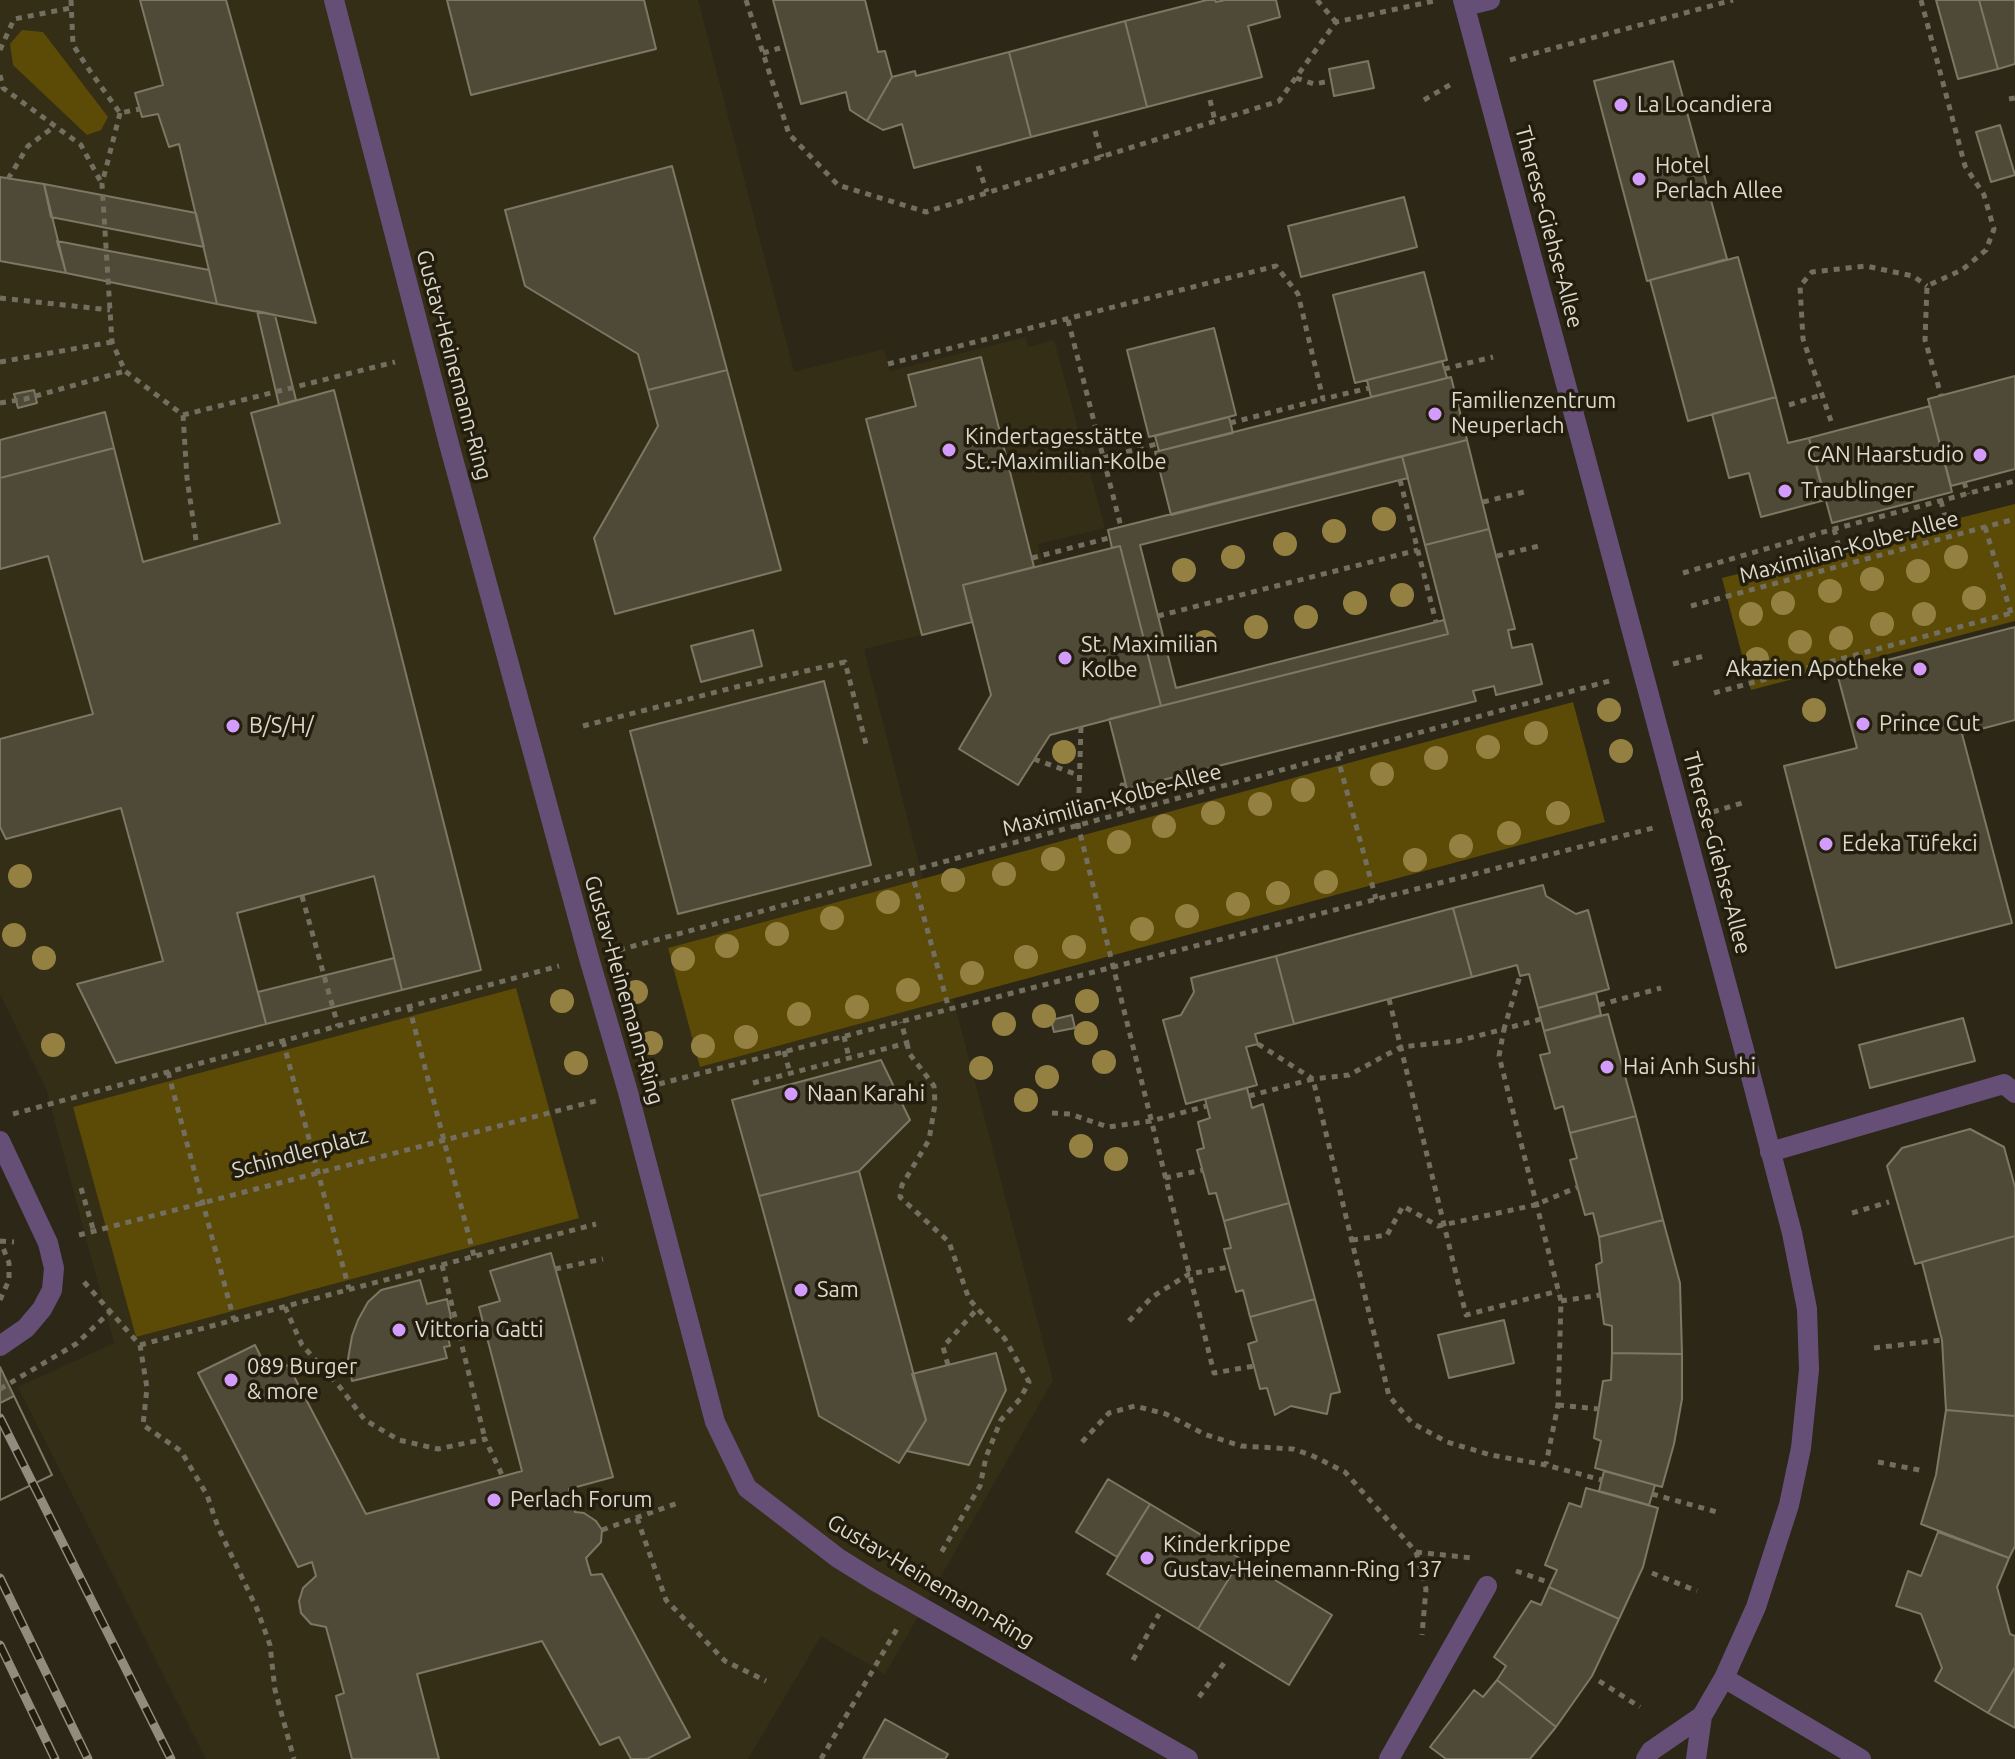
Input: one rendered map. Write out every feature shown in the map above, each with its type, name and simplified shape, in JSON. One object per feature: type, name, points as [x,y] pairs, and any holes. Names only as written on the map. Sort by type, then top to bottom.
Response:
[{"type":"street","name":"Gustav-Heinemann-Ring","points":[[334,0],[449,444],[628,1092],[715,1422],[747,1488],[838,1558],[1188,1759]]},
{"type":"street","points":[[1464,3],[1490,0]]},
{"type":"street","name":"Therese-Giehse-Allee","points":[[1464,3],[1684,820],[1792,1233],[1807,1309],[1809,1370],[1801,1448],[1789,1505],[1756,1607],[1724,1678],[1702,1716],[1696,1759]]},
{"type":"street","points":[[1770,1152],[2004,1084],[2015,1093]]},
{"type":"street","points":[[0,1141],[48,1243],[54,1268],[52,1290],[42,1309],[26,1328],[0,1346]]},
{"type":"street","points":[[1389,1759],[1487,1586]]},
{"type":"street","points":[[1724,1678],[1861,1759]]},
{"type":"street","name":"Therese-Giehse-Allee","points":[[1646,1759],[1651,1751],[1702,1716]]},
{"type":"path","points":[[71,0],[73,45],[120,113],[102,184],[112,342],[125,371],[183,415],[187,478],[197,547]]},
{"type":"path","points":[[746,0],[789,134],[838,185],[926,212],[1279,101],[1336,22],[1436,0]]},
{"type":"path","points":[[1317,0],[1336,22]]},
{"type":"path","points":[[1540,53],[1733,0]]},
{"type":"path","points":[[1921,0],[1965,166],[1984,195],[1994,229],[1986,250],[1962,270],[1927,286]]},
{"type":"path","points":[[0,50],[14,19],[71,8]]},
{"type":"path","points":[[763,53],[780,48]]},
{"type":"path","points":[[0,76],[2,90],[81,145],[102,184]]},
{"type":"path","points":[[1296,78],[1314,84],[1331,81]]},
{"type":"path","points":[[1210,100],[1215,121]]},
{"type":"path","points":[[120,113],[140,109]]},
{"type":"path","points":[[8,179],[28,146],[55,126]]},
{"type":"path","points":[[1095,131],[1102,157]]},
{"type":"path","points":[[978,166],[987,192]]},
{"type":"path","points":[[888,364],[1276,266],[1298,294],[1323,399]]},
{"type":"path","points":[[1831,421],[1803,339],[1800,286],[1812,272],[1866,266],[1913,276],[1927,286]]},
{"type":"path","points":[[1927,286],[1925,340],[1941,395]]},
{"type":"path","points":[[0,298],[111,310]]},
{"type":"path","points":[[1068,320],[1121,527]]},
{"type":"path","points":[[0,362],[112,342]]},
{"type":"path","points":[[1444,369],[1493,357]]},
{"type":"path","points":[[183,415],[364,370]]},
{"type":"path","points":[[0,403],[125,371]]},
{"type":"path","points":[[1230,423],[1369,388]]},
{"type":"path","points":[[1789,405],[1821,395]]},
{"type":"path","points":[[1464,408],[1504,399]]},
{"type":"path","points":[[1103,458],[1157,444]]},
{"type":"path","points":[[1400,480],[1436,622]]},
{"type":"path","points":[[1683,573],[2015,481]]},
{"type":"path","points":[[1964,482],[1968,494]]},
{"type":"path","points":[[1483,502],[1528,491]]},
{"type":"path","points":[[1941,501],[1950,536]]},
{"type":"path","points":[[1410,520],[1419,518]]},
{"type":"path","name":"Maximilian-Kolbe-Allee","points":[[1691,606],[2015,519]]},
{"type":"path","points":[[1714,693],[2013,612],[1985,527]]},
{"type":"path","points":[[1834,529],[1844,565]]},
{"type":"path","points":[[1032,558],[1109,538]]},
{"type":"path","points":[[1497,556],[1543,545]]},
{"type":"path","points":[[1158,616],[1418,550]]},
{"type":"path","points":[[1424,575],[1433,573]]},
{"type":"path","points":[[583,726],[845,662],[866,744]]},
{"type":"path","name":"Maximilian-Kolbe-Allee","points":[[589,958],[1644,672]]},
{"type":"path","points":[[1081,727],[1078,825],[1214,1373],[1254,1366]]},
{"type":"path","points":[[1337,755],[1376,899]]},
{"type":"path","points":[[1034,759],[1078,775]]},
{"type":"path","points":[[1126,785],[1122,785],[1129,812]]},
{"type":"path","points":[[628,1092],[1684,820]]},
{"type":"path","points":[[911,870],[949,1009]]},
{"type":"path","points":[[302,896],[338,1026]]},
{"type":"path","points":[[0,1117],[526,975]]},
{"type":"path","points":[[1520,976],[1499,1056],[1561,1301],[1558,1405],[1546,1465]]},
{"type":"path","points":[[1599,1005],[1661,988]]},
{"type":"path","points":[[1389,999],[1466,1315],[1558,1291]]},
{"type":"path","points":[[409,1006],[474,1256]]},
{"type":"path","points":[[1249,1096],[1313,1079],[1349,1075],[1401,1047],[1458,1041],[1541,1019]]},
{"type":"path","points":[[901,1022],[909,1053],[934,1086],[935,1104],[929,1140],[902,1185],[900,1197],[949,1242],[969,1299],[1005,1339],[1029,1382],[1020,1399],[1001,1420],[986,1457],[980,1486],[941,1553]]},
{"type":"path","points":[[844,1036],[849,1058]]},
{"type":"path","points":[[283,1041],[349,1289]]},
{"type":"path","points":[[753,1083],[907,1043]]},
{"type":"path","points":[[1258,1044],[1313,1079],[1389,1396],[1412,1423],[1447,1442],[1602,1480]]},
{"type":"path","points":[[784,1051],[790,1073]]},
{"type":"path","points":[[168,1072],[234,1320]]},
{"type":"path","points":[[1052,1113],[1070,1114],[1108,1127],[1151,1121],[1207,1106]]},
{"type":"path","name":"Schindlerplatz","points":[[48,1243],[564,1110]]},
{"type":"path","points":[[1165,1178],[1203,1170]]},
{"type":"path","points":[[1352,1240],[1387,1235],[1403,1206],[1438,1226],[1535,1205],[1578,1187]]},
{"type":"path","points":[[81,1188],[94,1232]]},
{"type":"path","points":[[1852,1213],[1889,1202]]},
{"type":"path","points":[[140,1345],[596,1224]]},
{"type":"path","points":[[0,1241],[9,1263],[9,1280],[0,1300]]},
{"type":"path","points":[[48,1243],[140,1345],[147,1388],[143,1425],[181,1451],[207,1495],[270,1645],[275,1690],[294,1759]]},
{"type":"path","points":[[555,1269],[603,1259]]},
{"type":"path","points":[[442,1265],[485,1439],[503,1477]]},
{"type":"path","points":[[1129,1321],[1152,1297],[1189,1274],[1229,1267]]},
{"type":"path","points":[[1561,1301],[1600,1295]]},
{"type":"path","points":[[285,1307],[302,1345],[365,1420],[399,1440],[438,1449],[485,1439]]},
{"type":"path","points":[[948,1365],[943,1347],[978,1308]]},
{"type":"path","points":[[0,1389],[76,1344],[110,1312]]},
{"type":"path","points":[[1874,1348],[1942,1340]]},
{"type":"path","points":[[1558,1405],[1599,1409]]},
{"type":"path","points":[[1082,1442],[1109,1413],[1135,1406],[1166,1414],[1204,1434],[1241,1446],[1293,1449],[1345,1472],[1416,1552],[1426,1589],[1421,1637]]},
{"type":"path","points":[[1878,1462],[1924,1471]]},
{"type":"path","points":[[1652,1494],[1717,1512]]},
{"type":"path","points":[[602,1530],[678,1503]]},
{"type":"path","points":[[637,1518],[666,1600],[725,1661],[766,1681]]},
{"type":"path","points":[[1652,1573],[1697,1591]]},
{"type":"path","points":[[821,1759],[914,1603]]},
{"type":"path","points":[[1133,1660],[1159,1614]]},
{"type":"path","points":[[1199,1697],[1224,1663]]},
{"type":"path","points":[[1599,1681],[1640,1707]]},
{"type":"shaded area","points":[[0,0],[698,0],[794,372],[884,349],[890,371],[1026,337],[1028,347],[1054,340],[1105,528],[1038,544],[1043,565],[963,585],[972,622],[864,649],[923,879],[668,948],[701,1067],[953,998],[1053,1380],[885,1674],[821,1636],[748,1759],[206,1759],[18,1387],[114,1343],[46,1088],[0,994]]},
{"type":"shaded area","points":[[22,30],[43,32],[108,117],[101,130],[87,135],[13,65],[10,44]]},
{"type":"shaded area","points":[[2015,504],[2015,621],[1751,690],[1722,578]]},
{"type":"shaded area","points":[[1573,702],[1605,822],[700,1067],[668,948]]},
{"type":"shaded area","points":[[516,988],[579,1218],[136,1337],[73,1107]]},
{"type":"building","points":[[140,0],[226,0],[316,323],[217,304],[179,144],[169,147],[158,114],[142,117],[135,93],[163,85]]},
{"type":"building","points":[[447,0],[644,0],[656,49],[471,95]]},
{"type":"building","points":[[773,0],[865,0],[878,52],[885,51],[892,77],[867,121],[850,110],[846,92],[801,104]]},
{"type":"building","points":[[1207,0],[1276,0],[1280,17],[1248,26],[1262,77],[1147,107],[1125,21]]},
{"type":"building","points":[[1936,0],[1979,0],[1998,69],[1958,79]]},
{"type":"building","points":[[1979,0],[2015,0],[2015,64],[1998,69]]},
{"type":"building","points":[[1125,21],[1147,107],[1031,137],[1009,52]]},
{"type":"building","points":[[1009,52],[1031,137],[914,168],[902,124],[883,130],[867,121],[892,77],[915,71],[916,76]]},
{"type":"building","points":[[1368,61],[1374,88],[1334,96],[1329,69]]},
{"type":"building","points":[[1673,61],[1727,259],[1647,281],[1594,81]]},
{"type":"building","points":[[2000,125],[2015,175],[1991,182],[1976,132]]},
{"type":"building","points":[[672,166],[727,370],[648,390],[638,354],[525,286],[505,210]]},
{"type":"building","points":[[0,177],[44,184],[66,273],[0,261]]},
{"type":"building","points":[[44,184],[196,213],[204,247],[51,217]]},
{"type":"building","points":[[1404,197],[1417,247],[1301,277],[1288,226]]},
{"type":"building","points":[[57,241],[209,270],[217,304],[66,273]]},
{"type":"building","points":[[1738,257],[1776,397],[1688,421],[1650,280]]},
{"type":"building","points":[[1424,272],[1447,360],[1355,383],[1333,295]]},
{"type":"building","points":[[257,311],[275,315],[296,400],[279,405]]},
{"type":"building","points":[[1214,328],[1236,415],[1149,437],[1127,350]]},
{"type":"building","points":[[981,357],[1034,567],[963,585],[972,622],[922,635],[866,419],[916,406],[908,375]]},
{"type":"building","points":[[1442,361],[1447,378],[1371,397],[1367,380]]},
{"type":"building","points":[[727,370],[781,570],[615,614],[594,538],[658,426],[648,390]]},
{"type":"building","points":[[2015,376],[2015,469],[1951,486],[1928,399]]},
{"type":"building","points":[[1451,377],[1467,440],[1171,515],[1155,452]]},
{"type":"building","points":[[34,390],[37,403],[18,408],[14,394]]},
{"type":"building","name":"B/S/H/","points":[[334,390],[481,970],[402,990],[374,876],[237,913],[266,1024],[116,1063],[77,984],[163,961],[121,808],[6,839],[0,827],[0,739],[93,714],[48,556],[0,569],[0,478],[114,448],[143,562],[280,523],[251,413]]},
{"type":"building","points":[[1776,397],[1788,443],[1809,438],[1825,500],[1761,517],[1749,473],[1729,478],[1712,414]]},
{"type":"building","points":[[1930,406],[1952,492],[1832,523],[1809,438]]},
{"type":"building","points":[[105,412],[114,448],[0,478],[0,440]]},
{"type":"building","points":[[1229,417],[1233,433],[1159,451],[1155,436]]},
{"type":"building","points":[[1467,440],[1489,529],[1425,545],[1402,456]]},
{"type":"building","points":[[1402,456],[1408,478],[1140,545],[1176,688],[1444,620],[1448,634],[1161,706],[1120,546],[1112,548],[1108,530]]},
{"type":"building","points":[[1489,529],[1515,629],[1508,630],[1512,648],[1532,644],[1542,684],[1496,695],[1494,686],[1473,691],[1476,701],[1127,789],[1109,719],[1448,634],[1425,545]]},
{"type":"building","name":"St. Maximilian Kolbe","points":[[1120,546],[1161,706],[1050,735],[1018,785],[959,749],[991,695],[963,585]]},
{"type":"building","points":[[2015,627],[2015,720],[1962,734],[2012,923],[1836,968],[1784,766],[1857,748],[1837,673]]},
{"type":"building","points":[[753,630],[762,666],[701,682],[691,646]]},
{"type":"building","points":[[824,681],[871,865],[678,914],[630,731]]},
{"type":"building","points":[[1543,885],[1546,896],[1576,914],[1588,910],[1609,989],[1538,1008],[1529,974],[1520,976],[1517,965],[1472,977],[1453,908]]},
{"type":"building","points":[[1453,908],[1472,977],[1294,1024],[1276,956]]},
{"type":"building","points":[[1276,956],[1294,1024],[1255,1034],[1258,1044],[1246,1047],[1257,1085],[1186,1104],[1163,1020],[1181,1015],[1194,992],[1191,978]]},
{"type":"building","points":[[394,958],[402,990],[266,1024],[258,992]]},
{"type":"building","points":[[1596,993],[1601,1015],[1544,1031],[1538,1008]]},
{"type":"building","points":[[1608,1014],[1636,1116],[1570,1133],[1563,1106],[1555,1109],[1540,1055],[1550,1053],[1544,1031]]},
{"type":"building","points":[[1072,1015],[1075,1028],[1054,1032],[1051,1020]]},
{"type":"building","points":[[1963,1018],[1975,1061],[1870,1088],[1859,1045]]},
{"type":"building","points":[[881,1060],[910,1120],[859,1171],[759,1196],[732,1100]]},
{"type":"building","points":[[1247,1088],[1252,1108],[1263,1104],[1289,1203],[1224,1221],[1216,1193],[1209,1194],[1197,1150],[1204,1148],[1198,1122],[1210,1118],[1205,1099]]},
{"type":"building","points":[[1636,1116],[1663,1220],[1599,1237],[1593,1213],[1585,1215],[1570,1160],[1577,1158],[1570,1133]]},
{"type":"building","points":[[1970,1129],[2004,1147],[2015,1187],[2015,1236],[1915,1264],[1887,1166],[1902,1148]]},
{"type":"building","points":[[859,1171],[926,1420],[899,1463],[819,1416],[759,1196]]},
{"type":"building","points":[[1289,1203],[1315,1299],[1250,1317],[1243,1290],[1236,1292],[1224,1249],[1231,1248],[1224,1221]]},
{"type":"building","points":[[1663,1220],[1680,1283],[1682,1354],[1612,1353],[1612,1326],[1604,1324],[1596,1265],[1602,1262],[1599,1237]]},
{"type":"building","points":[[2015,1236],[2015,1416],[1946,1410],[1942,1340],[1922,1262]]},
{"type":"building","name":"Perlach Forum","points":[[551,1253],[613,1477],[569,1489],[575,1512],[584,1513],[596,1521],[602,1530],[601,1542],[586,1558],[591,1575],[602,1574],[690,1737],[647,1759],[631,1759],[619,1737],[600,1745],[542,1641],[417,1674],[439,1759],[352,1759],[336,1696],[344,1693],[326,1627],[311,1624],[301,1613],[299,1601],[303,1588],[316,1576],[312,1562],[298,1567],[198,1373],[255,1345],[269,1373],[288,1365],[366,1514],[522,1471],[479,1307],[500,1301],[490,1271]]},
{"type":"building","points":[[420,1280],[427,1304],[447,1299],[451,1318],[444,1321],[450,1346],[444,1347],[447,1358],[352,1381],[348,1359],[352,1336],[368,1302],[381,1290]]},
{"type":"building","points":[[1315,1299],[1340,1392],[1331,1394],[1327,1414],[1291,1406],[1275,1415],[1267,1388],[1260,1389],[1248,1344],[1257,1341],[1250,1317]]},
{"type":"building","points":[[1504,1320],[1514,1363],[1449,1378],[1438,1335]]},
{"type":"building","points":[[996,1353],[1006,1390],[969,1465],[907,1451],[926,1420],[912,1374]]},
{"type":"building","points":[[1612,1353],[1682,1354],[1682,1399],[1662,1487],[1595,1468],[1601,1441],[1594,1438],[1603,1381],[1611,1380]]},
{"type":"building","points":[[0,1367],[52,1475],[0,1500]]},
{"type":"building","points":[[14,1396],[52,1475],[0,1500],[0,1403]]},
{"type":"building","points":[[1946,1410],[2015,1416],[2015,1546],[2009,1558],[1921,1524],[1936,1475]]},
{"type":"building","points":[[1604,1471],[1655,1485],[1649,1505],[1599,1491]]},
{"type":"building","points":[[1108,1479],[1150,1504],[1117,1557],[1076,1532]]},
{"type":"building","points":[[1586,1488],[1658,1508],[1643,1567],[1619,1619],[1549,1587],[1557,1570],[1545,1565],[1569,1503],[1581,1507]]},
{"type":"building","points":[[1150,1504],[1241,1559],[1198,1629],[1107,1574]]},
{"type":"building","points":[[1938,1532],[2009,1558],[1997,1587],[2010,1634],[2015,1636],[2015,1667],[1988,1713],[1935,1681],[1942,1668],[1921,1614],[1896,1606],[1908,1571],[1921,1576]]},
{"type":"building","points":[[1241,1559],[1332,1615],[1289,1685],[1198,1629]]},
{"type":"building","points":[[1549,1587],[1619,1619],[1592,1676],[1556,1727],[1497,1680],[1506,1666],[1494,1657],[1531,1601],[1541,1605]]},
{"type":"building","points":[[2015,1667],[2015,1728],[1988,1713]]},
{"type":"building","points":[[1497,1680],[1556,1727],[1530,1759],[1446,1759],[1430,1747],[1474,1690],[1483,1697]]},
{"type":"building","points":[[885,1719],[948,1754],[945,1759],[863,1759]]},
{"type":"railway","points":[[0,1418],[171,1759]]},
{"type":"railway","points":[[0,1578],[88,1759]]},
{"type":"railway","points":[[0,1645],[55,1759]]},
{"type":"place","name":"La Locandiera","points":[[1621,105]]},
{"type":"place","name":"Hotel Perlach Allee","points":[[1639,179]]},
{"type":"place","name":"Familienzentrum Neuperlach","points":[[1435,414]]},
{"type":"place","name":"Kindertagesstätte St.-Maximilian-Kolbe","points":[[949,450]]},
{"type":"place","name":"CAN Haarstudio","points":[[1980,455]]},
{"type":"place","name":"Traublinger","points":[[1785,491]]},
{"type":"place","name":"St. Maximilian Kolbe","points":[[1065,658]]},
{"type":"place","name":"Akazien Apotheke","points":[[1920,669]]},
{"type":"place","name":"Prince Cut","points":[[1863,724]]},
{"type":"place","name":"B/S/H/","points":[[233,726]]},
{"type":"place","name":"Edeka Tüfekci","points":[[1826,844]]},
{"type":"place","name":"Hai Anh Sushi","points":[[1607,1067]]},
{"type":"place","name":"Naan Karahi","points":[[791,1094]]},
{"type":"place","name":"Sam","points":[[801,1290]]},
{"type":"place","name":"Vittoria Gatti","points":[[399,1330]]},
{"type":"place","name":"089 Burger & more","points":[[231,1380]]},
{"type":"place","name":"Perlach Forum","points":[[494,1500]]},
{"type":"place","name":"Kinderkrippe Gustav-Heinemann-Ring 137","points":[[1147,1558]]}]
